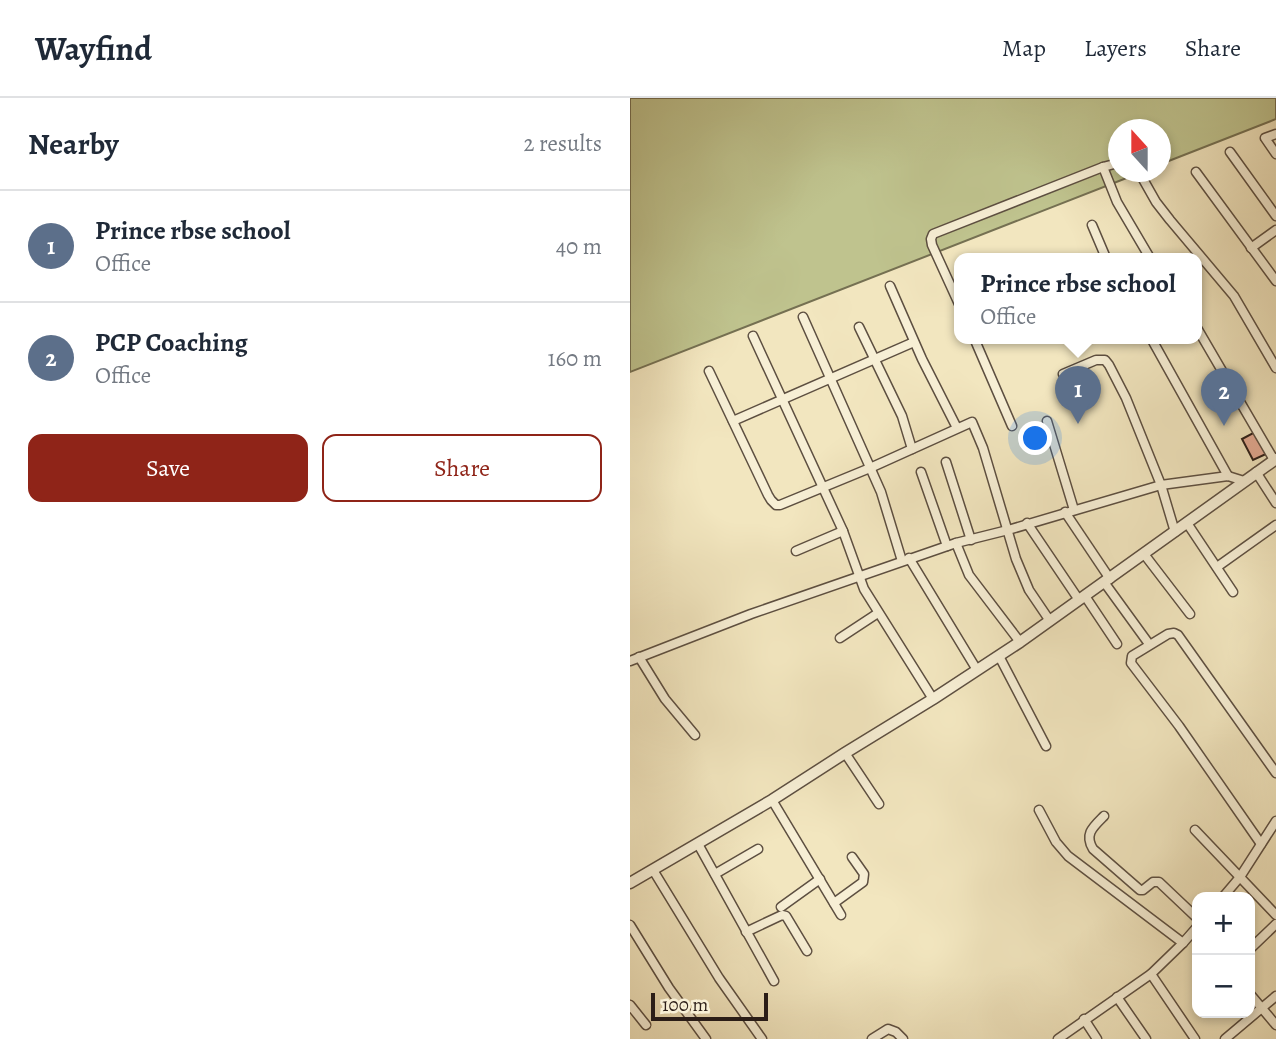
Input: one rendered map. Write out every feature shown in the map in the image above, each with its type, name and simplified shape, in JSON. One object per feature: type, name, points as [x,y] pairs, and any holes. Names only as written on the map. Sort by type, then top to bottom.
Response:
[{"type":"street","points":[[1276,134],[1265,138],[1276,154]]},
{"type":"street","points":[[1230,152],[1276,216]]},
{"type":"street","points":[[954,293],[932,245],[933,234],[1108,166]]},
{"type":"street","points":[[1103,167],[1118,202],[1147,253]]},
{"type":"street","points":[[1196,172],[1276,281]]},
{"type":"street","points":[[1145,182],[1162,210],[1198,253]]},
{"type":"street","points":[[1092,225],[1103,253]]},
{"type":"street","points":[[1251,248],[1276,230]]},
{"type":"street","points":[[1202,258],[1234,296],[1276,369]]},
{"type":"street","points":[[890,286],[914,342],[957,428]]},
{"type":"street","points":[[803,317],[870,468],[906,559],[978,670]]},
{"type":"street","points":[[859,327],[902,416],[912,449]]},
{"type":"street","points":[[753,336],[843,531],[866,594],[933,699]]},
{"type":"street","points":[[630,883],[772,800],[978,670],[1275,459],[1202,336]]},
{"type":"street","points":[[733,421],[914,342]]},
{"type":"street","points":[[977,344],[1013,426]]},
{"type":"street","points":[[1155,344],[1228,476]]},
{"type":"street","points":[[1063,374],[1096,360],[1105,360],[1126,398],[1161,485],[1175,532]]},
{"type":"street","points":[[709,371],[768,495],[774,503],[780,505],[972,422],[983,448],[1013,550],[1029,590],[1050,621]]},
{"type":"street","points":[[1047,421],[1070,511],[1107,580],[1149,644]]},
{"type":"street","points":[[946,462],[971,540]]},
{"type":"street","points":[[921,471],[951,545],[1020,642]]},
{"type":"street","points":[[1256,472],[1276,503]]},
{"type":"street","points":[[630,661],[751,614],[951,545],[1161,485],[1228,476],[1244,481]]},
{"type":"street","points":[[1027,523],[1117,644]]},
{"type":"street","points":[[1187,523],[1234,592]]},
{"type":"street","points":[[1217,567],[1276,525]]},
{"type":"street","points":[[796,551],[843,531]]},
{"type":"street","points":[[1144,554],[1190,614]]},
{"type":"street","points":[[840,638],[878,613]]},
{"type":"street","points":[[1261,844],[1179,726],[1131,663],[1132,656],[1168,634],[1178,635],[1276,773]]},
{"type":"street","points":[[999,656],[1046,746]]},
{"type":"street","points":[[639,657],[665,699],[695,735]]},
{"type":"street","points":[[845,753],[879,804]]},
{"type":"street","points":[[772,800],[841,915]]},
{"type":"street","points":[[1040,810],[1051,833],[1068,856],[1183,943]]},
{"type":"street","points":[[1104,816],[1088,835],[1093,849],[1140,890],[1155,881],[1158,882],[1192,913]]},
{"type":"street","points":[[1227,892],[1261,844],[1273,835],[1276,821]]},
{"type":"street","points":[[1195,830],[1276,915]]},
{"type":"street","points":[[698,844],[774,981]]},
{"type":"street","points":[[715,874],[758,849]]},
{"type":"street","points":[[834,902],[863,882],[863,874],[852,858]]},
{"type":"street","points":[[653,870],[719,978],[760,1038]]},
{"type":"street","points":[[781,907],[820,879]]},
{"type":"street","points":[[746,932],[782,915],[786,916],[807,951]]},
{"type":"street","points":[[1255,944],[1276,924]]},
{"type":"street","points":[[630,925],[669,988],[706,1039]]},
{"type":"street","points":[[1058,1039],[1068,1036],[1084,1019],[1151,974],[1192,934]]},
{"type":"street","points":[[1151,974],[1195,1039]]},
{"type":"street","points":[[1225,1039],[1276,996]]},
{"type":"street","points":[[1117,997],[1146,1039]]},
{"type":"street","points":[[1255,1000],[1276,1025]]},
{"type":"street","points":[[630,1005],[646,1025]]},
{"type":"street","points":[[1084,1019],[1097,1039]]},
{"type":"street","points":[[872,1039],[888,1029],[903,1039]]},
{"type":"green space","points":[[630,98],[1276,98],[1276,119],[1171,160],[1171,119],[1108,119],[1108,182],[1116,182],[630,372]]},
{"type":"building","points":[[1255,432],[1266,454],[1253,460],[1242,439]]},
{"type":"place","name":"Prince rbse school","points":[[1078,424]]},
{"type":"place","name":"PCP Coaching","points":[[1224,426]]}]
